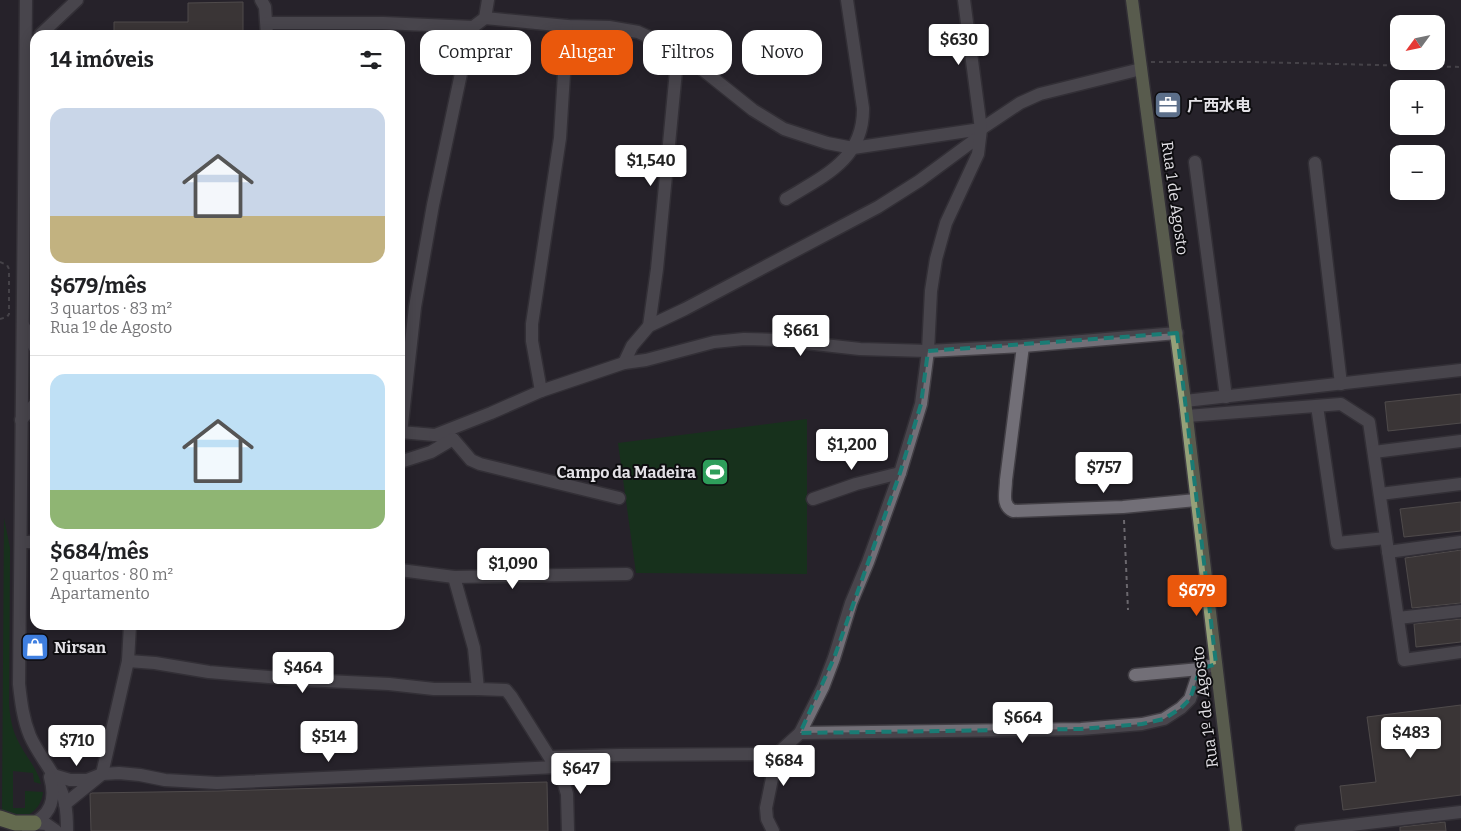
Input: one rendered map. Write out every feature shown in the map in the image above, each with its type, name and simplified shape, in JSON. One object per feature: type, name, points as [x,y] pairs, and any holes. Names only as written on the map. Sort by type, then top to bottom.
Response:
[{"type":"highway","points":[[0,818],[31,827]]},
{"type":"main road","name":"Rua 1 de Agosto","points":[[1132,0],[1185,401]]},
{"type":"main road","name":"Rua 1º de Agosto","points":[[1185,401],[1236,831]]},
{"type":"street","points":[[26,0],[30,35]]},
{"type":"street","points":[[45,30],[77,0]]},
{"type":"street","points":[[261,0],[265,7],[267,29],[383,22],[472,27],[485,18],[567,26],[629,29],[643,34]]},
{"type":"street","points":[[485,18],[488,0]]},
{"type":"street","points":[[786,199],[841,164],[853,148],[860,132],[863,118],[847,0]]},
{"type":"street","points":[[773,831],[767,819],[766,808],[777,754],[800,733],[832,666],[851,603],[900,473],[921,404],[928,351],[931,290],[936,259],[946,223],[978,154],[980,132],[964,0]]},
{"type":"street","points":[[541,390],[532,341],[532,324],[560,138],[567,26]]},
{"type":"street","points":[[405,390],[415,307],[433,204],[472,27]]},
{"type":"street","points":[[624,363],[632,346],[649,326],[685,309],[878,207],[919,181],[1020,103],[1040,94],[1140,65]]},
{"type":"street","points":[[649,326],[657,269],[676,75]]},
{"type":"street","points":[[709,75],[753,110],[784,128],[827,143],[853,148],[980,132]]},
{"type":"street","points":[[1196,162],[1226,397]]},
{"type":"street","points":[[1315,163],[1341,384]]},
{"type":"street","points":[[30,189],[23,325],[19,684],[21,706],[31,738],[53,775],[65,804],[65,829],[46,824],[31,827]]},
{"type":"street","points":[[23,325],[30,338]]},
{"type":"street","points":[[435,435],[491,413],[541,390],[624,363],[646,360],[714,342],[744,339],[779,340],[860,349],[928,351],[1023,346],[1176,333]]},
{"type":"street","points":[[1023,346],[1006,480],[1005,503],[1008,508],[1014,511],[1123,507],[1196,500]]},
{"type":"street","points":[[1185,401],[1461,370]]},
{"type":"street","points":[[1187,416],[1340,404],[1369,422],[1404,660],[1461,652]]},
{"type":"street","points":[[1318,406],[1336,543],[1386,538]]},
{"type":"street","points":[[21,420],[30,410]]},
{"type":"street","points":[[405,432],[435,435],[453,439],[471,460],[480,464],[619,498]]},
{"type":"street","points":[[405,460],[431,452],[453,439]]},
{"type":"street","points":[[1374,452],[1461,441]]},
{"type":"street","points":[[813,499],[856,484],[900,473]]},
{"type":"street","points":[[1380,494],[1461,484]]},
{"type":"street","points":[[20,542],[30,542]]},
{"type":"street","points":[[1388,552],[1461,542]]},
{"type":"street","points":[[405,571],[454,577],[627,574]]},
{"type":"street","points":[[454,577],[474,648],[478,689]]},
{"type":"street","points":[[1398,618],[1461,611]]},
{"type":"street","points":[[65,804],[102,774],[128,661],[130,630]]},
{"type":"street","points":[[128,661],[155,663],[209,672],[305,680],[389,684],[434,689],[506,690],[554,762],[567,794],[568,831]]},
{"type":"street","points":[[1135,675],[1200,669],[1216,664]]},
{"type":"street","points":[[800,733],[1081,729],[1142,724],[1164,719],[1181,708],[1190,699],[1200,669]]},
{"type":"street","points":[[53,775],[70,780],[87,780],[102,774],[126,774],[165,780],[217,783],[554,762],[630,754],[777,754]]},
{"type":"street","points":[[31,827],[49,809],[52,802],[52,783],[45,762]]},
{"type":"street","points":[[1301,831],[1461,812]]},
{"type":"path","points":[[1140,65],[1252,62],[1461,67]]},
{"type":"path","points":[[0,262],[7,265],[9,269],[9,305],[7,317],[0,318]]},
{"type":"path","points":[[1123,507],[1128,610]]},
{"type":"highlighted area","points":[[1177,333],[1216,664],[1200,669],[1190,699],[1181,708],[1164,719],[1142,724],[1081,729],[800,733],[834,658],[900,473],[921,404],[928,351]]},
{"type":"green space","name":"Campo da Madeira","points":[[807,419],[807,574],[636,573],[618,443]]},
{"type":"green space","points":[[4,518],[10,548],[10,714],[15,735],[37,772],[41,784],[34,782],[33,773],[13,771],[13,808],[25,808],[25,791],[43,792],[34,811],[22,816],[9,814],[2,810]]},
{"type":"building","points":[[243,2],[243,30],[114,30],[114,22],[188,22],[188,3]]},
{"type":"building","points":[[1461,394],[1461,423],[1388,431],[1385,402]]},
{"type":"building","points":[[1461,502],[1461,531],[1404,537],[1400,509]]},
{"type":"building","points":[[1461,550],[1461,603],[1412,608],[1405,558]]},
{"type":"building","points":[[1461,619],[1461,642],[1416,647],[1414,624]]},
{"type":"building","points":[[1461,705],[1461,795],[1343,810],[1340,786],[1376,782],[1367,717]]},
{"type":"building","points":[[547,782],[548,831],[91,831],[90,794],[92,793]]},
{"type":"building","points":[[1445,822],[1446,831],[1400,831],[1400,827]]},
{"type":"place","name":"广西水电","points":[[1168,105]]},
{"type":"place","name":"Campo da Madeira","points":[[715,472]]},
{"type":"place","name":"Nirsan","points":[[35,647]]}]
